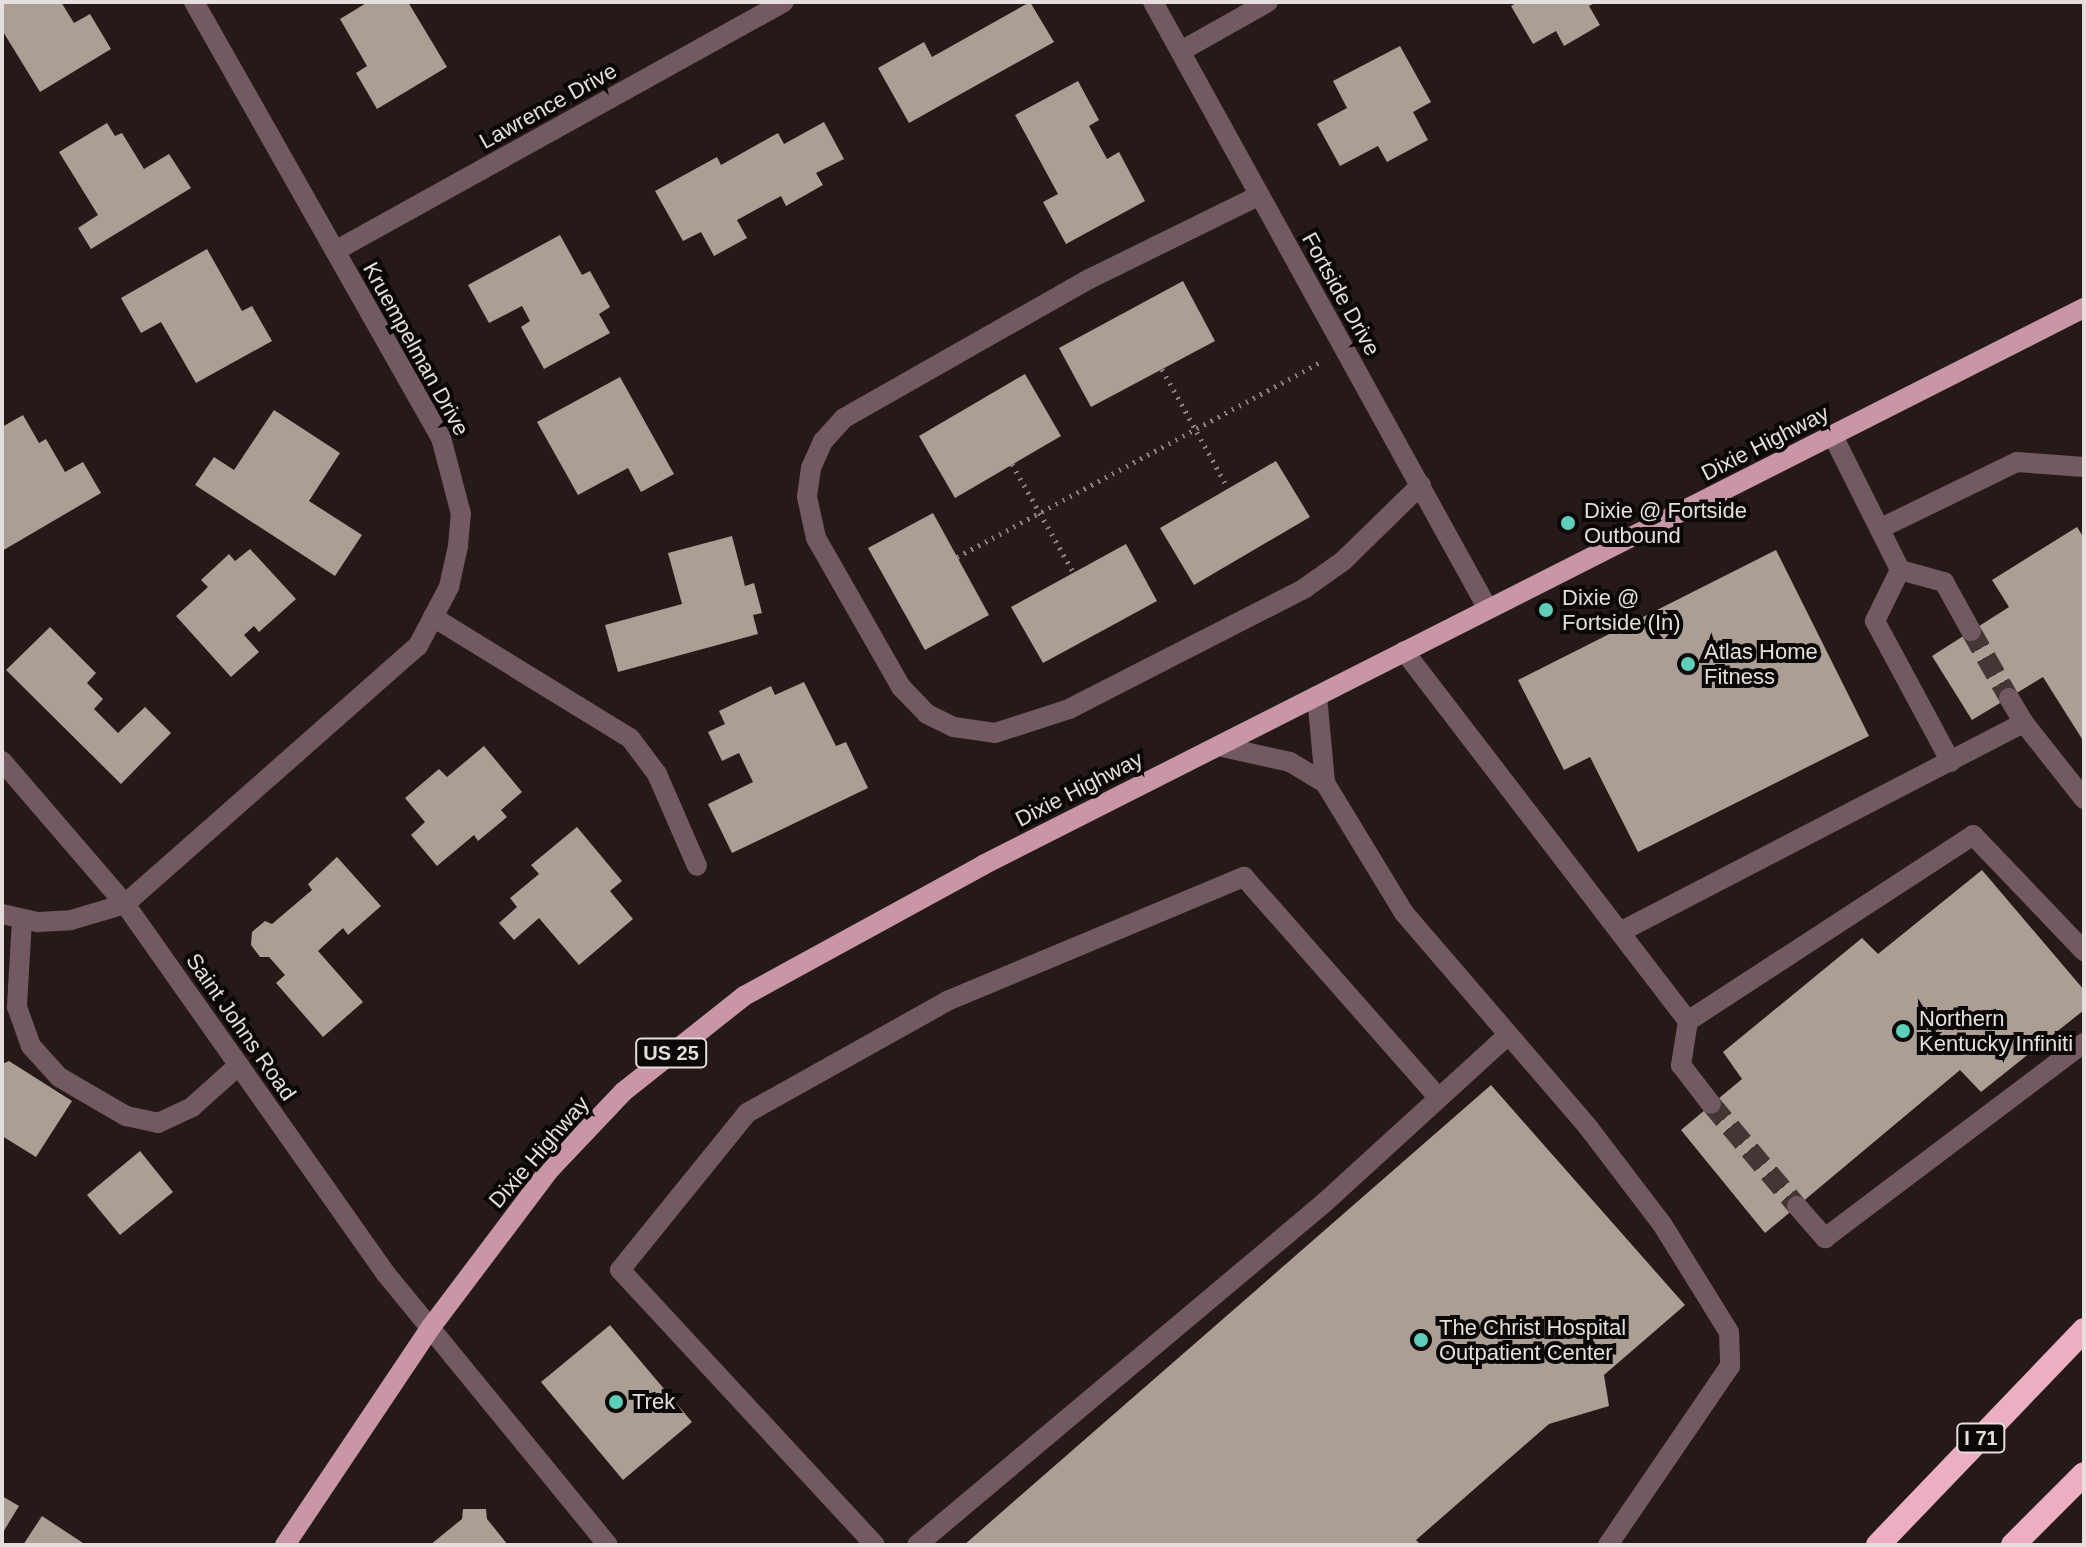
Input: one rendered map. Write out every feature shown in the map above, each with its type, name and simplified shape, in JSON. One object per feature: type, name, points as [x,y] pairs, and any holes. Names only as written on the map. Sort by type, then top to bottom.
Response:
[{"type":"highway","name":"I 71","points":[[1878,1545],[2084,1330]]},
{"type":"highway","points":[[2013,1545],[2084,1474]]},
{"type":"main road","name":"Dixie Highway","points":[[285,1545],[431,1327],[551,1168],[623,1092],[744,996],[832,944],[2084,308]]},
{"type":"street","name":"Kruempelman Drive","points":[[125,904],[418,646],[449,587],[461,514],[441,438],[194,2]]},
{"type":"street","name":"Lawrence Drive","points":[[335,251],[784,2]]},
{"type":"street","name":"Fortside Drive","points":[[1153,2],[1488,609]]},
{"type":"street","points":[[1181,51],[1268,2]]},
{"type":"street","points":[[1258,196],[1089,279],[844,418],[823,441],[811,468],[807,497],[816,538],[901,687],[927,714],[954,727],[995,733],[1069,709],[1305,588],[1343,561],[1421,485]]},
{"type":"street","points":[[1833,436],[1900,570]]},
{"type":"street","points":[[1881,528],[2017,462],[2084,467]]},
{"type":"street","points":[[1900,570],[1944,582],[1971,631]]},
{"type":"street","points":[[1900,570],[1875,621],[1951,762]]},
{"type":"street","points":[[433,617],[630,738],[657,774],[697,866]]},
{"type":"street","points":[[1404,651],[1688,1021],[1681,1065],[1711,1104]]},
{"type":"street","points":[[1317,696],[1325,783],[1404,913],[1588,1127],[1662,1224],[1729,1332],[1730,1366],[1608,1545]]},
{"type":"street","points":[[2009,698],[2024,723],[2084,799]]},
{"type":"street","points":[[1620,932],[2024,723]]},
{"type":"street","points":[[1218,746],[1290,762],[1325,783]]},
{"type":"street","name":"Saint Johns Road","points":[[2,761],[125,904],[386,1274],[608,1545]]},
{"type":"street","points":[[1688,1021],[1973,835],[2084,951]]},
{"type":"street","points":[[875,1545],[620,1270],[747,1113],[947,1001],[1244,877],[1438,1097]]},
{"type":"street","points":[[125,904],[71,920],[12,916],[17,1007],[31,1046],[59,1077],[126,1116],[158,1123],[192,1107],[239,1065]]},
{"type":"street","points":[[917,1545],[1324,1203],[1508,1035]]},
{"type":"street","points":[[1797,1206],[1825,1238],[2084,1043]]},
{"type":"path","points":[[957,557],[1344,349]]},
{"type":"path","points":[[1162,369],[1228,488]]},
{"type":"path","points":[[1012,464],[1074,573]]},
{"type":"building","points":[[2,2],[61,2],[74,23],[90,14],[111,49],[40,92],[2,30]]},
{"type":"building","points":[[368,2],[408,2],[447,67],[377,109],[356,73],[367,66],[340,19]]},
{"type":"building","points":[[1030,2],[1054,42],[909,123],[878,68],[924,42],[932,57]]},
{"type":"building","points":[[1518,2],[1597,2],[1589,6],[1600,25],[1564,46],[1556,31],[1533,44],[1511,6]]},
{"type":"building","points":[[1400,46],[1431,102],[1413,112],[1428,140],[1387,162],[1378,146],[1340,166],[1317,124],[1347,108],[1333,81]]},
{"type":"building","points":[[1078,81],[1099,120],[1089,126],[1107,159],[1119,152],[1145,201],[1066,244],[1043,202],[1058,194],[1015,115]]},
{"type":"building","points":[[824,122],[844,159],[816,173],[823,185],[786,206],[781,196],[737,220],[747,238],[714,256],[701,232],[683,241],[655,191],[717,157],[721,165],[778,133],[784,144]]},
{"type":"building","points":[[107,123],[115,136],[122,133],[144,169],[169,154],[191,188],[91,249],[78,228],[98,215],[59,152]]},
{"type":"building","points":[[560,235],[582,275],[590,271],[610,307],[599,314],[610,333],[544,369],[521,327],[530,321],[522,306],[489,323],[468,285]]},
{"type":"building","points":[[207,249],[242,311],[252,306],[272,341],[196,383],[161,322],[141,333],[121,298]]},
{"type":"building","points":[[1183,281],[1215,341],[1091,407],[1059,348]]},
{"type":"building","points":[[1025,374],[1061,436],[955,498],[919,436]]},
{"type":"building","points":[[620,377],[674,474],[641,492],[628,468],[578,495],[537,422]]},
{"type":"building","points":[[274,410],[340,453],[309,501],[362,535],[335,576],[195,485],[214,457],[234,470]]},
{"type":"building","points":[[23,415],[39,443],[46,439],[65,472],[83,462],[101,493],[2,551],[2,427]]},
{"type":"building","points":[[1276,461],[1310,517],[1194,585],[1160,528]]},
{"type":"building","points":[[933,513],[989,615],[925,650],[868,548]]},
{"type":"building","points":[[2077,527],[2084,538],[2084,742],[2043,677],[1972,720],[1932,656],[2009,607],[1992,580]]},
{"type":"building","points":[[732,536],[745,586],[754,583],[762,613],[753,615],[758,634],[618,672],[605,625],[682,604],[668,553]]},
{"type":"building","points":[[1126,544],[1157,601],[1043,663],[1011,607]]},
{"type":"building","points":[[250,549],[296,599],[259,632],[254,626],[244,635],[259,652],[231,677],[176,616],[208,587],[201,580],[229,554],[235,561]]},
{"type":"building","points":[[1776,550],[1869,736],[1638,852],[1590,757],[1564,770],[1518,680]]},
{"type":"building","points":[[50,627],[96,673],[87,683],[103,699],[94,709],[118,733],[145,707],[171,733],[121,784],[6,670]]},
{"type":"building","points":[[804,682],[836,746],[846,742],[868,788],[732,853],[708,804],[753,782],[739,753],[722,761],[708,732],[725,724],[719,711],[771,686],[775,695]]},
{"type":"building","points":[[484,746],[522,792],[501,810],[507,817],[478,841],[474,835],[437,866],[411,835],[425,822],[405,798],[439,769],[447,777]]},
{"type":"building","points":[[577,827],[622,881],[610,891],[633,919],[579,965],[539,918],[514,940],[499,923],[517,907],[510,898],[539,874],[531,865]]},
{"type":"building","points":[[337,857],[381,906],[348,935],[343,928],[318,951],[363,1002],[323,1037],[276,983],[285,975],[269,957],[260,957],[251,945],[252,932],[265,921],[272,924],[312,890],[308,884]]},
{"type":"building","name":"Northern Kentucky Infiniti","points":[[1982,870],[2084,990],[2084,1010],[1981,1092],[1960,1070],[1765,1233],[1681,1130],[1742,1079],[1723,1052],[1862,938],[1878,954]]},
{"type":"building","points":[[9,1061],[72,1101],[36,1157],[2,1136],[2,1064]]},
{"type":"building","name":"The Christ Hospital Outpatient Center","points":[[1491,1085],[1685,1305],[1604,1375],[1609,1406],[1549,1424],[1416,1540],[1421,1545],[964,1545]]},
{"type":"building","points":[[140,1151],[173,1192],[120,1235],[87,1195]]},
{"type":"building","name":"Trek","points":[[610,1325],[692,1422],[623,1480],[541,1382]]},
{"type":"building","points":[[2,1496],[19,1506],[2,1534]]},
{"type":"building","points":[[463,1509],[486,1509],[487,1519],[508,1545],[430,1545],[462,1519]]},
{"type":"building","points":[[42,1516],[86,1545],[23,1545]]},
{"type":"tunnel","points":[[1971,631],[2009,698]]},
{"type":"tunnel","points":[[1711,1104],[1797,1206]]},
{"type":"place","name":"Dixie @ Fortside Outbound","points":[[1568,523]]},
{"type":"place","name":"Dixie @ Fortside (In)","points":[[1546,610]]},
{"type":"place","name":"Atlas Home Fitness","points":[[1688,664]]},
{"type":"place","name":"Northern Kentucky Infiniti","points":[[1903,1031]]},
{"type":"place","name":"The Christ Hospital Outpatient Center","points":[[1421,1340]]},
{"type":"place","name":"Trek","points":[[616,1402]]}]
